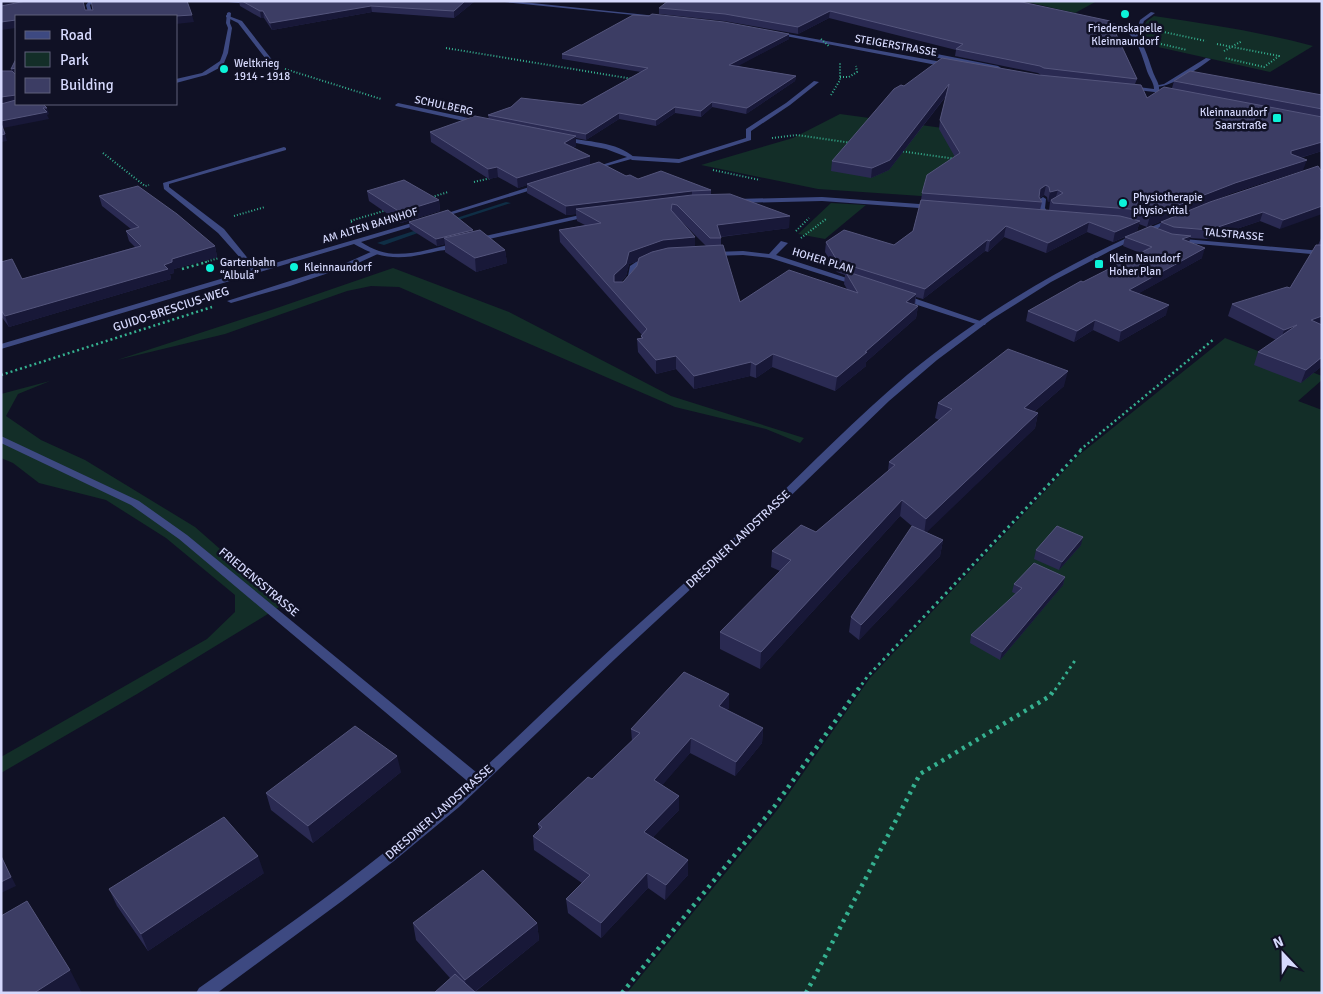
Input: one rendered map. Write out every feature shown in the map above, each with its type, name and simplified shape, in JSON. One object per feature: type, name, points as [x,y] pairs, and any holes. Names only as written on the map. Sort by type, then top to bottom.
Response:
[{"type":"street","points":[[212,1],[240,22],[270,62]]},
{"type":"street","points":[[496,1],[671,17]]},
{"type":"street","points":[[224,9],[237,2],[259,4],[245,8]]},
{"type":"street","points":[[87,3],[91,15]]},
{"type":"street","points":[[224,9],[237,10]]},
{"type":"street","points":[[178,80],[217,67],[225,55],[230,28],[224,9]]},
{"type":"street","points":[[1137,36],[1142,20],[1153,13]]},
{"type":"street","points":[[1093,19],[1121,27],[1137,36],[1143,46],[1156,88]]},
{"type":"street","name":"STEIGERSTRASSE","points":[[770,32],[1002,72],[886,46]]},
{"type":"street","points":[[1156,88],[1208,59]]},
{"type":"street","points":[[679,160],[748,139],[748,130],[788,104],[816,82]]},
{"type":"street","points":[[1122,88],[1156,88],[1176,94]]},
{"type":"street","name":"SCHULBERG","points":[[398,105],[489,124]]},
{"type":"street","points":[[558,138],[614,149],[626,153],[632,158]]},
{"type":"street","points":[[257,270],[249,265],[222,232],[211,222],[166,188],[166,183],[284,149]]},
{"type":"street","points":[[585,172],[632,158],[679,160],[693,165]]},
{"type":"street","name":"AM ALTEN BAHNHOF","points":[[1,347],[547,184]]},
{"type":"street","points":[[731,201],[822,199],[944,207]]},
{"type":"street","points":[[1043,199],[1047,216]]},
{"type":"street","points":[[356,242],[384,254],[408,254],[436,250],[574,217],[600,213]]},
{"type":"street","points":[[1033,215],[1055,216]]},
{"type":"street","name":"DRESDNER LANDSTRASSE","points":[[204,993],[281,940],[416,836],[752,528],[879,406],[933,358],[982,323],[1087,260],[1145,230],[1180,216]]},
{"type":"street","name":"TALSTRASSE","points":[[1170,240],[1322,252]]},
{"type":"street","name":"HOHER PLAN","points":[[771,256],[784,243]]},
{"type":"street","name":"GUIDO-BRESCIUS-WEG","points":[[231,300],[254,296],[365,258],[376,252]]},
{"type":"street","name":"HOHER PLAN","points":[[706,254],[743,253],[771,256],[870,287]]},
{"type":"street","points":[[619,290],[632,276],[633,268],[642,262],[659,258]]},
{"type":"street","points":[[894,294],[982,323]]},
{"type":"street","name":"FRIEDENSSTRASSE","points":[[1,439],[135,503],[183,537],[477,781]]},
{"type":"path","points":[[1153,30],[1206,41]]},
{"type":"path","points":[[821,39],[830,48]]},
{"type":"path","points":[[1215,43],[1232,47]]},
{"type":"path","points":[[446,48],[640,80]]},
{"type":"path","points":[[840,77],[849,77],[857,72],[852,60]]},
{"type":"path","name":"SCHULBERG","points":[[270,62],[325,83],[398,105]]},
{"type":"path","points":[[748,139],[797,135],[859,144]]},
{"type":"path","points":[[896,150],[961,160]]},
{"type":"path","points":[[103,153],[145,186],[166,183]]},
{"type":"path","points":[[474,182],[494,177]]},
{"type":"path","points":[[211,222],[265,207]]},
{"type":"path","points":[[805,236],[826,218],[826,211]]},
{"type":"path","points":[[182,269],[224,256]]},
{"type":"path","name":"GUIDO-BRESCIUS-WEG","points":[[1,375],[231,300]]},
{"type":"path","points":[[622,993],[774,807],[867,677],[1076,454],[1214,339]]},
{"type":"path","points":[[806,993],[920,774],[1050,696],[1076,659]]},
{"type":"green space","points":[[1023,1],[1097,1],[1075,13]]},
{"type":"green space","points":[[1154,16],[1254,32],[1313,46],[1270,72],[1149,45],[1143,27]]},
{"type":"green space","points":[[840,114],[950,129],[995,201],[818,189],[701,165],[793,138]]},
{"type":"green space","points":[[831,203],[866,205],[825,239],[798,234]]},
{"type":"green space","points":[[393,268],[509,312],[671,396],[804,438],[800,443],[766,429],[675,407],[399,287],[371,286],[347,291],[225,334],[117,360]]},
{"type":"green space","points":[[1225,338],[1322,376],[1322,380],[1298,401],[1322,410],[1322,993],[627,993],[778,809],[870,678],[1079,455]]},
{"type":"green space","points":[[50,381],[18,394],[6,416],[41,440],[85,460],[195,527],[236,563],[289,601],[137,694],[1,773],[1,757],[207,639],[235,612],[235,595],[166,538],[106,500],[39,483],[13,463],[1,458],[1,394]]},
{"type":"building","points":[[26,1],[83,1],[85,10],[93,10],[91,1],[187,1],[192,15],[15,15],[15,20],[1,22],[1,6]]},
{"type":"building","points":[[242,1],[465,1],[454,11],[371,6],[270,23],[263,11]]},
{"type":"building","points":[[668,1],[1017,1],[1110,21],[1137,79],[1044,68],[956,49],[963,44],[830,11],[798,27],[725,14],[659,8]]},
{"type":"building","points":[[652,14],[724,22],[789,34],[729,65],[796,76],[747,108],[712,102],[701,111],[675,107],[656,120],[619,113],[586,134],[488,115],[511,107],[521,98],[582,105],[648,68],[562,54],[633,15],[649,16]]},
{"type":"building","points":[[942,58],[1039,75],[1141,85],[1147,98],[1164,87],[1322,117],[1322,142],[1291,151],[1291,154],[1307,160],[1235,183],[1150,216],[1130,209],[1053,203],[1051,200],[1063,193],[1058,190],[1050,192],[1049,187],[1046,185],[1040,189],[1039,197],[1042,202],[922,193],[927,175],[960,153],[940,120],[949,84],[890,160],[872,168],[832,161],[894,89],[901,85],[904,86]]},
{"type":"building","points":[[1,71],[12,71],[15,74],[15,95],[1,97]]},
{"type":"building","points":[[1190,71],[1322,95],[1322,109],[1174,81]]},
{"type":"building","points":[[15,100],[15,105],[44,105],[47,108],[43,108],[47,112],[1,121],[1,104]]},
{"type":"building","points":[[475,116],[576,136],[564,143],[590,156],[517,178],[497,167],[488,169],[430,132]]},
{"type":"building","points":[[1,123],[5,134],[1,135]]},
{"type":"building","points":[[599,162],[626,176],[630,175],[638,179],[661,171],[711,190],[566,206],[527,184]]},
{"type":"building","points":[[1318,166],[1322,172],[1322,206],[1283,220],[1263,212],[1209,230],[1174,227],[1161,222],[1210,202]]},
{"type":"building","points":[[404,180],[439,200],[400,212],[367,191]]},
{"type":"building","points":[[138,186],[177,214],[215,246],[172,259],[172,262],[164,265],[168,269],[5,316],[1,310],[1,262],[12,259],[22,279],[141,246],[126,231],[139,227],[99,196]]},
{"type":"building","points":[[730,194],[790,216],[717,225],[721,238],[710,238],[677,205],[672,204],[671,210],[695,237],[663,240],[629,252],[626,264],[614,275],[614,282],[623,282],[637,266],[639,258],[652,252],[668,248],[723,245],[740,302],[789,270],[858,293],[845,271],[916,294],[906,302],[918,306],[837,377],[773,354],[756,365],[751,362],[694,376],[676,356],[656,360],[637,339],[643,338],[641,336],[647,329],[559,230],[601,223],[576,209],[692,195]]},
{"type":"building","points":[[921,200],[1120,216],[1140,221],[1115,232],[1089,222],[1048,243],[1006,226],[990,241],[987,240],[925,289],[838,262],[826,242],[844,230],[894,245],[913,231]]},
{"type":"building","points":[[448,210],[473,230],[436,239],[409,222]]},
{"type":"building","points":[[1151,226],[1172,234],[1191,236],[1182,239],[1205,248],[1129,290],[1169,305],[1121,331],[1095,320],[1077,331],[1028,311],[1081,281],[1083,282],[1152,247],[1125,237]]},
{"type":"building","points":[[480,230],[505,250],[475,258],[444,238]]},
{"type":"building","points":[[1316,245],[1322,245],[1322,316],[1311,320],[1322,325],[1322,357],[1306,370],[1258,352],[1297,325],[1284,330],[1232,304],[1287,287],[1290,288]]},
{"type":"building","points":[[1008,349],[1068,371],[1024,408],[1038,413],[926,519],[902,500],[761,652],[720,632],[791,560],[772,551],[801,525],[816,532],[895,465],[889,462],[952,409],[938,403]]},
{"type":"building","points":[[912,526],[943,540],[861,625],[851,617]]},
{"type":"building","points":[[1057,526],[1083,537],[1062,562],[1036,550]]},
{"type":"building","points":[[1034,563],[1065,577],[1002,652],[971,635],[1022,588],[1014,584]]},
{"type":"building","points":[[684,672],[729,694],[719,706],[763,728],[736,762],[691,738],[654,780],[679,796],[644,832],[688,860],[666,885],[647,873],[601,923],[566,899],[590,875],[533,836],[542,827],[538,824],[588,777],[592,779],[640,733],[631,729]]},
{"type":"building","points":[[355,726],[397,756],[308,826],[266,793]]},
{"type":"building","points":[[224,817],[258,856],[141,934],[109,889]]},
{"type":"building","points":[[1,856],[11,877],[1,882]]},
{"type":"building","points":[[483,870],[537,923],[465,980],[413,923]]},
{"type":"building","points":[[27,901],[70,970],[34,993],[1,993],[1,916]]},
{"type":"building","points":[[455,974],[476,993],[434,993]]},
{"type":"waterway","points":[[447,222],[508,203]]},
{"type":"waterway","points":[[381,243],[428,228]]},
{"type":"place","name":"Friedenskapelle Kleinnaundorf","points":[[1125,14]]},
{"type":"place","name":"Weltkrieg 1914 - 1918","points":[[224,69]]},
{"type":"place","name":"Kleinnaundorf Saarstraße","points":[[1277,118]]},
{"type":"place","name":"Physiotherapie physio-vital","points":[[1123,203]]},
{"type":"place","name":"Klein Naundorf Hoher Plan","points":[[1099,264]]},
{"type":"place","name":"Kleinnaundorf","points":[[294,267]]},
{"type":"place","name":"Gartenbahn “Albula”","points":[[210,268]]}]
